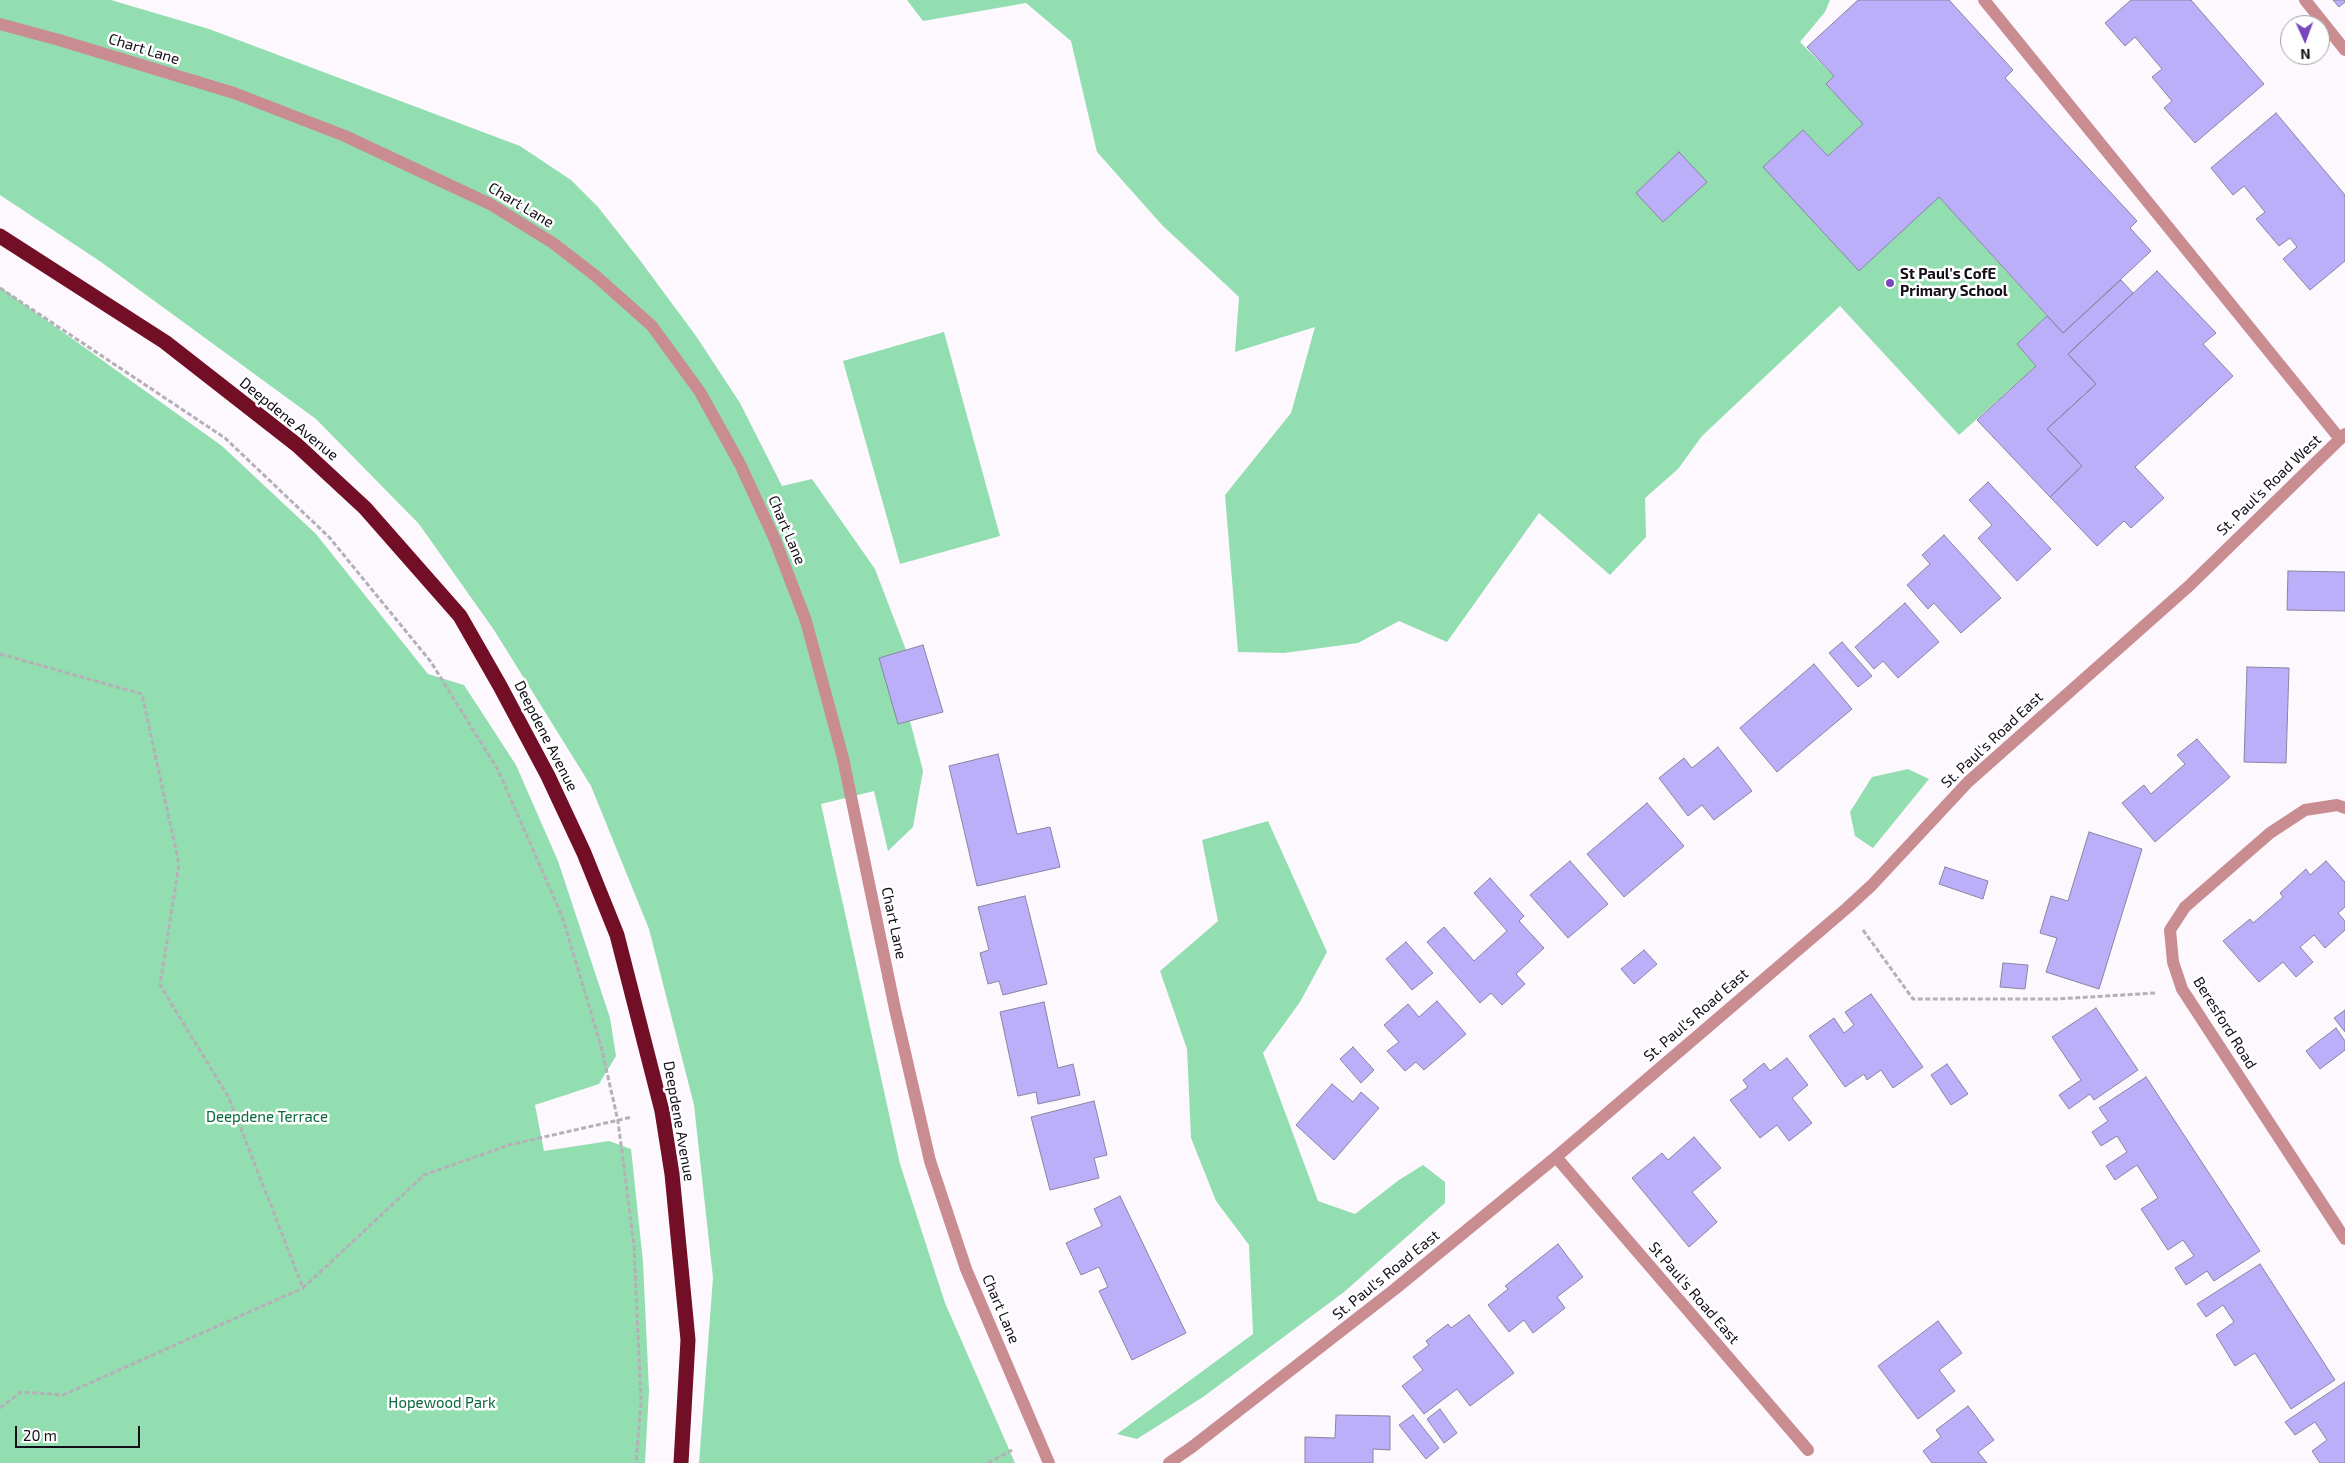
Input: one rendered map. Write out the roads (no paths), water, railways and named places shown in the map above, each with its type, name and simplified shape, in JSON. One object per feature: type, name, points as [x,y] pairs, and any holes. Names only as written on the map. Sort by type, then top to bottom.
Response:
[{"type":"highway","name":"Deepdene Avenue","points":[[0,236],[165,342],[297,445],[365,508],[460,616],[548,776],[588,862],[617,935],[662,1111],[672,1174],[688,1340],[681,1463]]},
{"type":"street","points":[[1984,0],[2342,436]]},
{"type":"street","points":[[2305,0],[2345,50]]},
{"type":"street","name":"Chart Lane","points":[[0,24],[234,93],[353,140],[490,204],[553,243],[597,276],[652,326],[700,392],[740,464],[775,540],[806,621],[843,758],[930,1161],[966,1268],[1049,1463]]},
{"type":"street","name":"St. Paul's Road West","points":[[2216,559],[2342,436]]},
{"type":"street","name":"St. Paul's Road East","points":[[1169,1463],[1395,1289],[1556,1157],[1847,908],[1872,885],[1968,782],[2216,559]]},
{"type":"street","name":"Beresford Road","points":[[2345,808],[2337,805],[2305,810],[2270,833],[2185,907],[2170,930],[2173,962],[2182,989],[2345,1238]]},
{"type":"street","name":"St Paul's Road East","points":[[1556,1157],[1808,1450]]},
{"type":"place","name":"St Paul's CofE Primary School","points":[[1890,283]]},
{"type":"park label","name":"Deepdene Terrace","points":[[267,1117]]},
{"type":"park label","name":"Hopewood Park","points":[[442,1403]]}]
